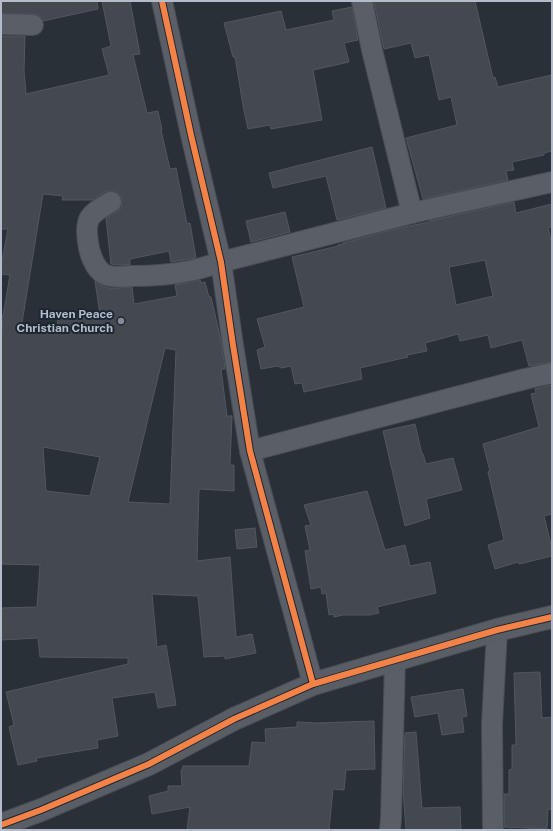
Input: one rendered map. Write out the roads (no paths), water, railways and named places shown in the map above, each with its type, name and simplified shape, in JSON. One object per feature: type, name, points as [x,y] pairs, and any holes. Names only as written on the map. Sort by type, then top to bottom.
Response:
[{"type":"street","points":[[162,1],[191,135],[222,262],[233,345],[250,451],[313,684]]},
{"type":"street","points":[[362,1],[372,50],[412,213]]},
{"type":"street","points":[[1,24],[33,25]]},
{"type":"street","points":[[111,202],[92,214],[87,222],[86,231],[88,246],[99,269],[104,274],[120,277],[162,275],[190,271],[412,213],[552,182]]},
{"type":"street","points":[[250,451],[552,373]]},
{"type":"street","points":[[1,825],[41,810],[149,764],[234,719],[313,684],[497,630],[552,617]]},
{"type":"street","points":[[493,830],[492,724],[497,630]]},
{"type":"street","points":[[390,830],[395,660]]},
{"type":"place","name":"Haven Peace Christian Church","points":[[121,321]]}]
